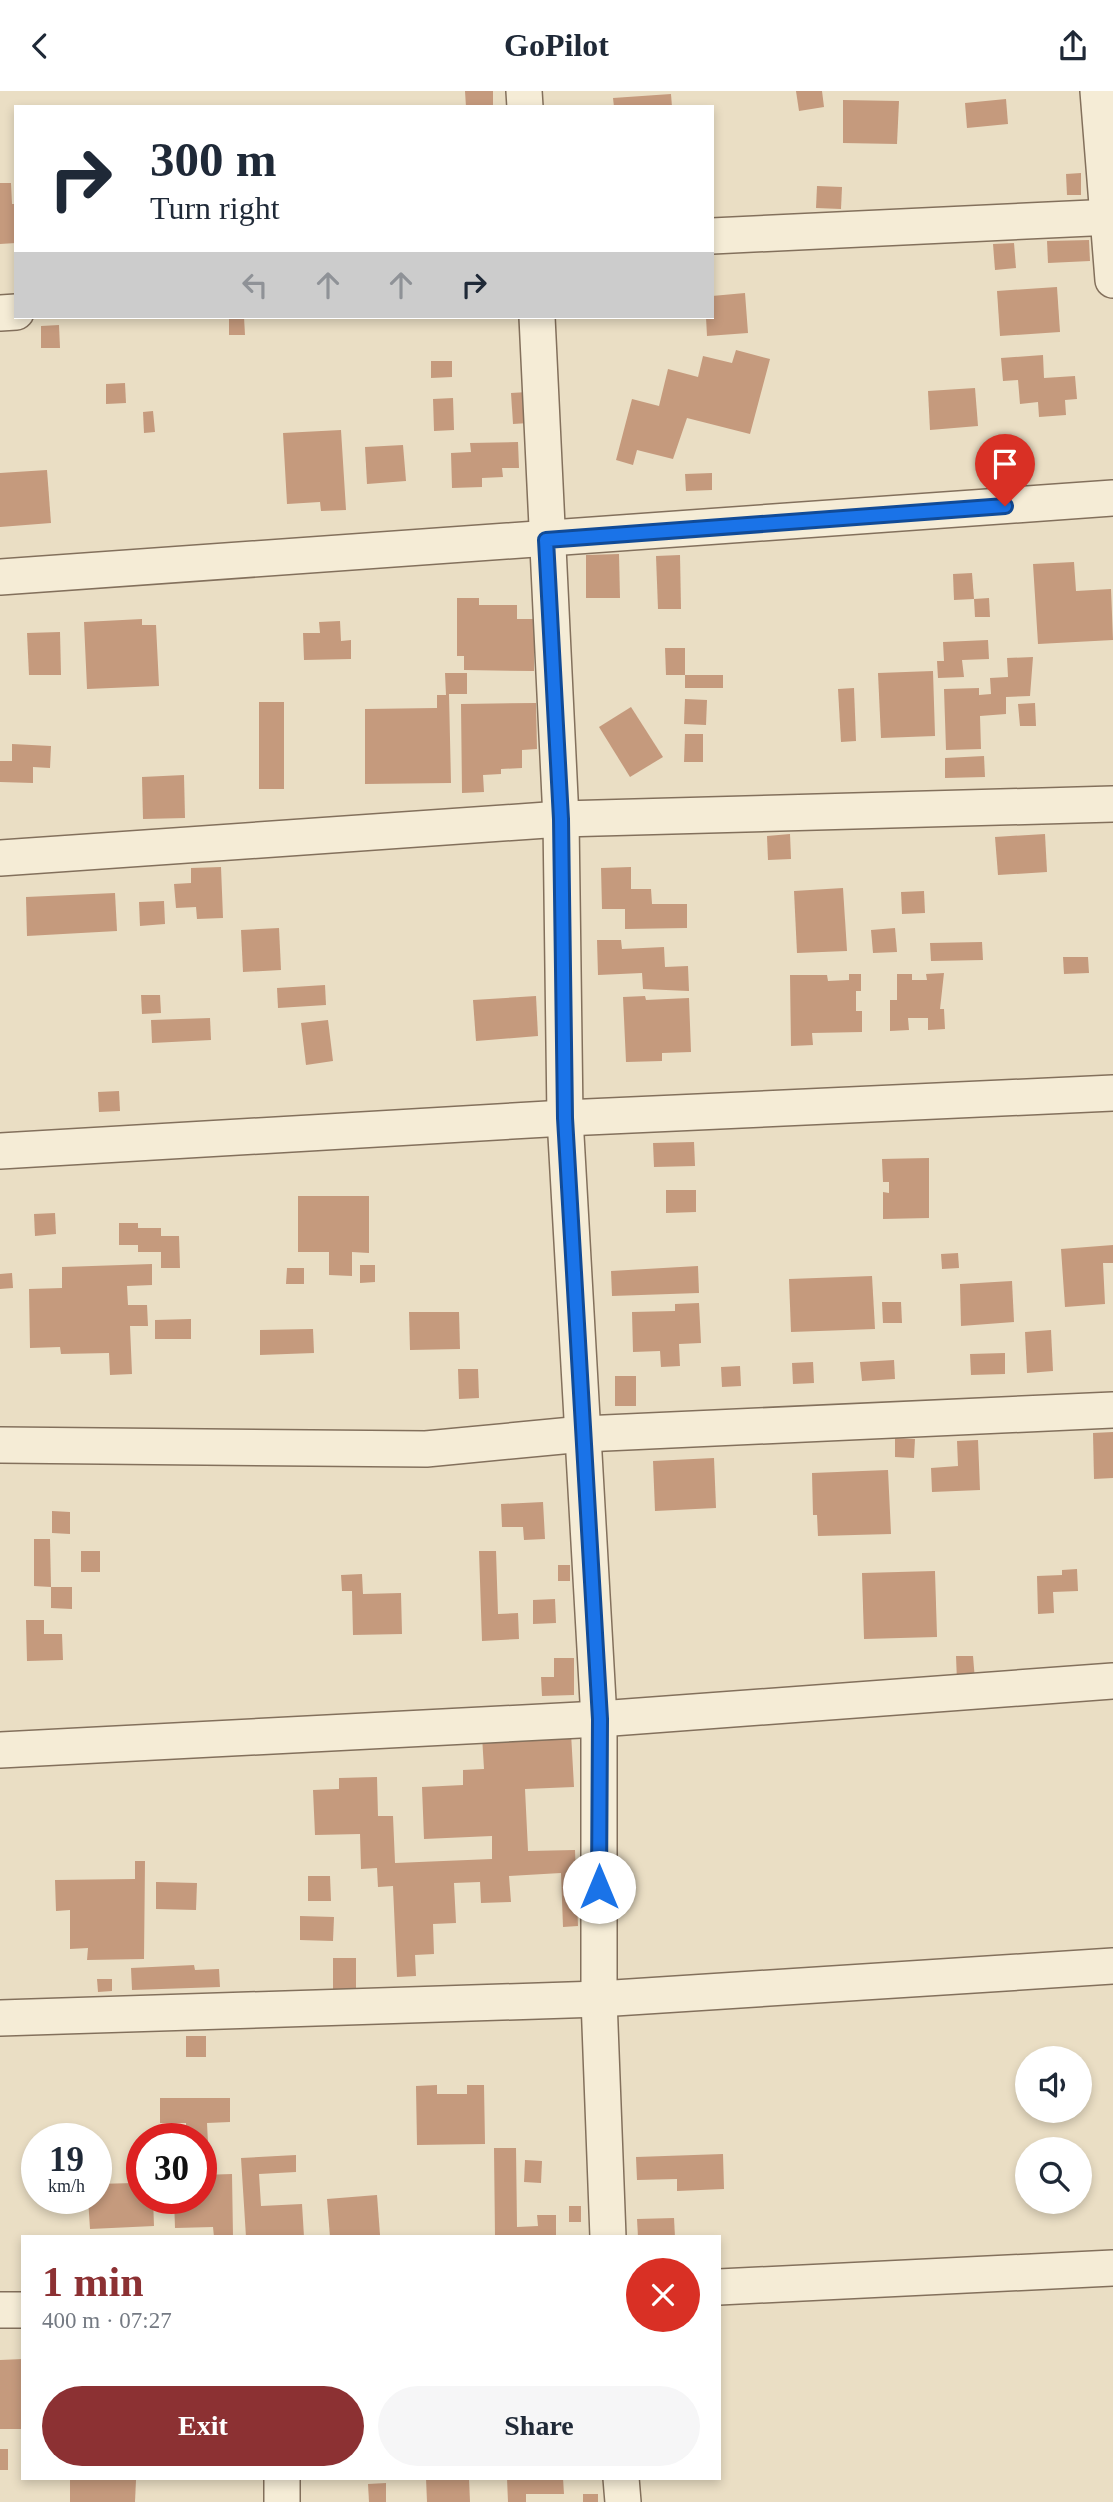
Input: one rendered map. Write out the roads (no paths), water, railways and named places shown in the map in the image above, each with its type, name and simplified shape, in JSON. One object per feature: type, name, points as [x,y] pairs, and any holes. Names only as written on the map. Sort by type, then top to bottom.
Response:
[{"type":"street","points":[[1098,91],[1111,217],[1113,280]]},
{"type":"street","points":[[714,236],[1111,217]]},
{"type":"street","points":[[537,319],[561,819],[565,1118],[600,1719],[599,1999],[608,2235]]},
{"type":"street","points":[[0,577],[1113,498]]},
{"type":"street","points":[[0,858],[561,819],[1113,804]]},
{"type":"street","points":[[0,1151],[565,1118],[1113,1093]]},
{"type":"street","points":[[0,1445],[426,1449],[583,1434],[1113,1410]]},
{"type":"street","points":[[0,1750],[600,1719],[1113,1681]]},
{"type":"street","points":[[0,2018],[599,1999],[1113,1966]]},
{"type":"street","points":[[721,2287],[1113,2268]]},
{"type":"street","points":[[0,2310],[21,2310]]},
{"type":"street","points":[[282,2480],[282,2502]]},
{"type":"street","points":[[621,2480],[623,2502]]}]
